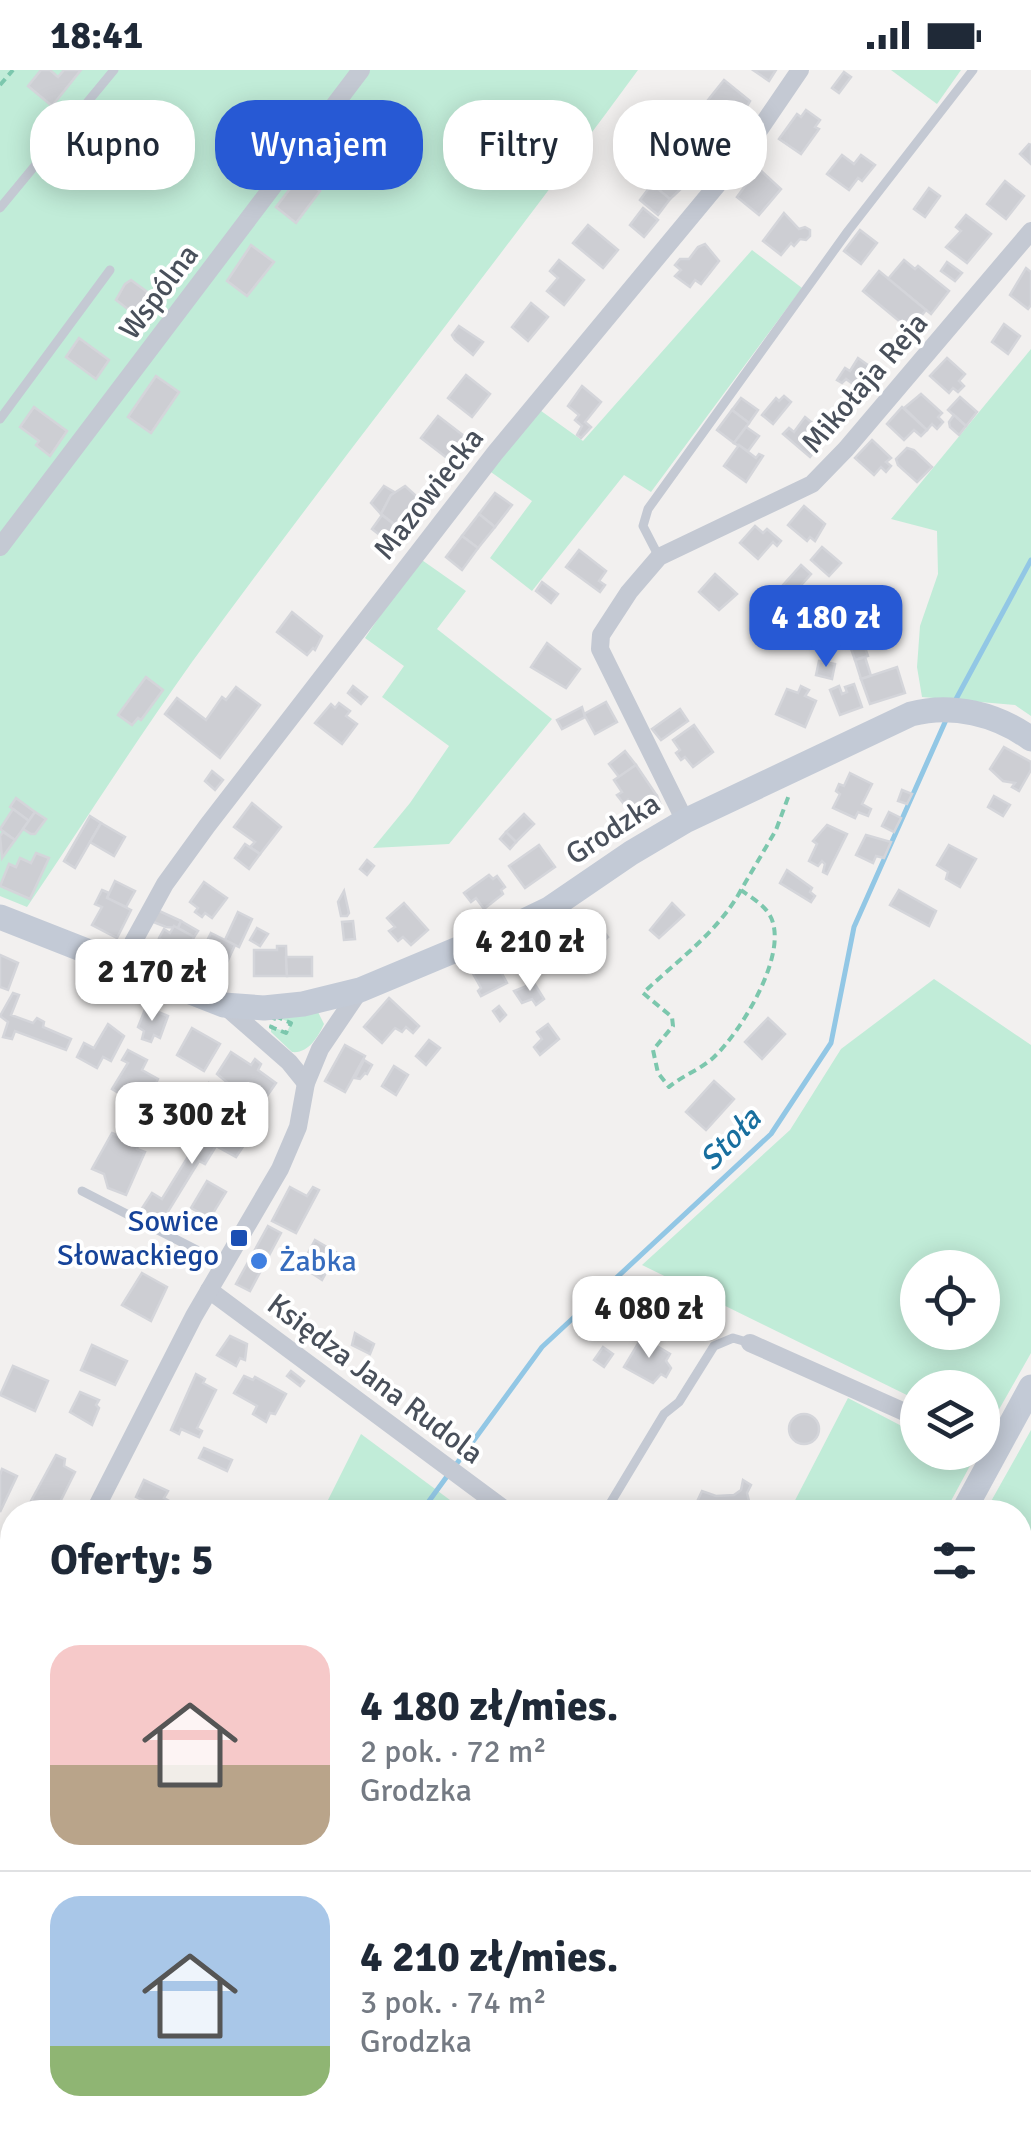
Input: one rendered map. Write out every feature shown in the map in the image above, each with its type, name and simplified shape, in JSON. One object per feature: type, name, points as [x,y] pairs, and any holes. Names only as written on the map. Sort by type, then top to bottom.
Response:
[{"type":"street","name":"Wspólna","points":[[0,546],[360,70]]},
{"type":"street","name":"Mazowiecka","points":[[120,966],[165,884],[208,826],[495,453],[742,155],[800,70]]},
{"type":"street","name":"Mikołaja Reja","points":[[685,821],[600,649],[600,635],[658,557],[812,484],[846,450],[1031,231]]},
{"type":"street","name":"Grodzka","points":[[0,917],[224,1005],[264,1008],[303,1004],[360,990],[550,910],[685,821],[911,714],[933,708],[954,709],[1008,725],[1031,739]]},
{"type":"street","points":[[100,1500],[209,1290],[280,1169],[298,1127],[306,1082],[320,1049],[360,990]]},
{"type":"street","points":[[224,1005],[306,1082]]},
{"type":"street","name":"Księdza Jana Rudola","points":[[209,1290],[492,1500]]},
{"type":"street","points":[[750,1343],[900,1410]]},
{"type":"street","points":[[1000,1434],[1031,1387]]},
{"type":"street","points":[[969,1500],[981,1470]]},
{"type":"lane","points":[[0,208],[114,70]]},
{"type":"lane","points":[[658,557],[643,526],[648,509],[848,231],[973,70]]},
{"type":"lane","points":[[0,419],[110,270]]},
{"type":"lane","points":[[82,1191],[224,1264]]},
{"type":"lane","points":[[613,1500],[664,1414],[680,1402],[714,1346],[732,1338],[750,1343]]},
{"type":"path","points":[[0,85],[13,70]]},
{"type":"path","points":[[740,890],[772,919],[774,945],[768,968],[733,1036],[712,1060],[669,1087],[658,1073],[653,1050],[673,1026],[672,1018],[643,992],[729,910],[740,890],[776,830],[796,767]]},
{"type":"green space","points":[[0,70],[638,70],[593,130],[593,100],[443,100],[443,190],[548,190],[192,662],[27,907],[0,896]]},
{"type":"green space","points":[[891,70],[961,70],[937,104]]},
{"type":"green space","points":[[752,250],[802,288],[651,492],[624,475],[532,591],[490,558],[532,501],[488,470],[537,408],[583,441]]},
{"type":"green space","points":[[1031,349],[1031,716],[1015,705],[922,697],[917,667],[920,626],[938,574],[937,531],[891,519]]},
{"type":"green space","points":[[419,558],[466,591],[437,629],[552,719],[449,844],[373,848],[449,746],[382,697],[404,666],[365,638]]},
{"type":"green space","points":[[934,979],[1031,1045],[1031,1353],[1000,1408],[1000,1370],[900,1370],[900,1392],[642,1265],[790,1130],[841,1049]]},
{"type":"green space","points":[[317,1010],[324,1024],[303,1050],[292,1052],[271,1032],[271,1027],[287,1032],[291,1023],[275,1016]]},
{"type":"green space","points":[[848,1398],[900,1425],[900,1470],[968,1470],[951,1500],[795,1500]]},
{"type":"green space","points":[[1031,1430],[1031,1500],[992,1500]]},
{"type":"green space","points":[[361,1434],[450,1500],[328,1500]]},
{"type":"building","points":[[41,70],[50,70],[58,77],[64,70],[81,70],[57,100],[45,100],[28,86]]},
{"type":"building","points":[[753,70],[776,70],[769,81]]},
{"type":"building","points":[[844,72],[851,77],[839,93],[832,88]]},
{"type":"building","points":[[724,80],[749,100],[708,100]]},
{"type":"building","points":[[806,110],[820,120],[815,127],[819,129],[801,154],[779,139],[797,114],[801,117]]},
{"type":"building","points":[[1031,145],[1031,164],[1020,154]]},
{"type":"building","points":[[842,155],[854,164],[861,155],[875,165],[849,190],[827,174]]},
{"type":"building","points":[[767,176],[781,189],[759,215],[737,197],[742,190],[767,190]]},
{"type":"building","points":[[1005,181],[1024,196],[1006,219],[987,204]]},
{"type":"building","points":[[929,188],[940,196],[925,217],[914,209]]},
{"type":"building","points":[[289,190],[320,191],[296,223],[276,207]]},
{"type":"building","points":[[648,190],[659,190],[670,199],[658,215],[640,200]]},
{"type":"building","points":[[659,190],[680,190],[670,199]]},
{"type":"building","points":[[643,208],[658,220],[644,237],[630,225]]},
{"type":"building","points":[[784,213],[799,229],[810,230],[810,236],[794,246],[791,243],[781,255],[763,241]]},
{"type":"building","points":[[966,215],[991,234],[967,263],[946,247],[961,231],[956,227]]},
{"type":"building","points":[[588,225],[618,250],[603,268],[573,243]]},
{"type":"building","points":[[860,230],[877,243],[861,264],[844,251]]},
{"type":"building","points":[[705,244],[719,261],[701,284],[695,280],[690,287],[675,276],[681,270],[675,265],[680,259],[689,259]]},
{"type":"building","points":[[251,245],[274,262],[247,296],[227,281]]},
{"type":"building","points":[[559,260],[584,280],[564,305],[547,291],[558,278],[550,271]]},
{"type":"building","points":[[904,260],[915,269],[918,266],[949,291],[931,314],[888,279]]},
{"type":"building","points":[[947,262],[962,273],[955,281],[941,271]]},
{"type":"building","points":[[1026,268],[1031,272],[1028,309],[1010,295]]},
{"type":"building","points":[[879,271],[926,310],[910,330],[863,291]]},
{"type":"building","points":[[131,280],[161,302],[146,323],[116,300]]},
{"type":"building","points":[[531,303],[548,317],[528,341],[512,327]]},
{"type":"building","points":[[1004,324],[1020,336],[1008,354],[992,342]]},
{"type":"building","points":[[459,326],[483,342],[473,355],[452,335]]},
{"type":"building","points":[[79,338],[109,360],[96,379],[66,357]]},
{"type":"building","points":[[858,358],[879,373],[864,392],[846,379],[842,383],[837,380],[845,368],[850,371]]},
{"type":"building","points":[[947,358],[965,374],[959,381],[964,386],[958,392],[953,388],[949,393],[930,376]]},
{"type":"building","points":[[466,375],[490,394],[472,417],[448,398]]},
{"type":"building","points":[[156,376],[179,392],[151,433],[128,417]]},
{"type":"building","points":[[582,386],[601,402],[585,422],[591,427],[581,438],[577,435],[582,426],[575,420],[579,415],[568,406]]},
{"type":"building","points":[[921,394],[942,413],[938,417],[943,422],[937,429],[932,424],[927,430],[904,408]]},
{"type":"building","points":[[784,396],[791,402],[773,424],[762,415],[776,398],[779,401]]},
{"type":"building","points":[[960,397],[977,412],[966,426],[948,410]]},
{"type":"building","points":[[741,398],[758,410],[749,423],[732,410]]},
{"type":"building","points":[[34,407],[67,431],[50,456],[36,445],[39,441],[20,427]]},
{"type":"building","points":[[902,407],[927,430],[921,436],[914,430],[904,440],[887,424]]},
{"type":"building","points":[[732,410],[749,423],[734,443],[717,430]]},
{"type":"building","points":[[954,415],[966,426],[959,435],[950,427]]},
{"type":"building","points":[[438,416],[464,436],[447,458],[421,438]]},
{"type":"building","points":[[805,417],[827,435],[810,457],[783,434],[789,428],[794,432]]},
{"type":"building","points":[[746,427],[759,436],[748,451],[734,443]]},
{"type":"building","points":[[872,440],[891,458],[886,462],[891,466],[886,472],[881,467],[874,475],[855,458]]},
{"type":"building","points":[[739,445],[756,458],[759,454],[763,456],[746,482],[724,466]]},
{"type":"building","points":[[907,448],[932,467],[917,482],[896,459]]},
{"type":"building","points":[[384,486],[396,493],[381,514],[371,503]]},
{"type":"building","points":[[405,486],[424,503],[418,510],[422,514],[417,521],[412,517],[402,530],[381,514],[391,495]]},
{"type":"building","points":[[495,493],[512,505],[495,527],[479,514]]},
{"type":"building","points":[[804,506],[825,524],[815,541],[810,537],[807,541],[788,525]]},
{"type":"building","points":[[479,514],[495,527],[478,548],[462,536]]},
{"type":"building","points":[[382,515],[400,529],[390,543],[372,529]]},
{"type":"building","points":[[755,526],[763,533],[767,529],[781,541],[777,546],[773,542],[758,559],[740,543]]},
{"type":"building","points":[[462,536],[478,548],[462,570],[446,557]]},
{"type":"building","points":[[822,547],[841,563],[829,576],[811,560]]},
{"type":"building","points":[[579,550],[606,571],[599,581],[605,585],[600,592],[566,567]]},
{"type":"building","points":[[801,565],[811,574],[786,602],[776,593]]},
{"type":"building","points":[[715,574],[737,594],[719,610],[699,592]]},
{"type":"building","points":[[542,582],[558,594],[551,603],[536,591]]},
{"type":"building","points":[[292,612],[322,636],[315,650],[307,655],[277,632]]},
{"type":"building","points":[[862,639],[868,656],[855,660],[849,643]]},
{"type":"building","points":[[547,643],[580,669],[566,688],[531,667]]},
{"type":"building","points":[[865,657],[871,676],[861,679],[855,660]]},
{"type":"building","points":[[819,661],[835,664],[832,679],[816,675]]},
{"type":"building","points":[[897,667],[905,693],[870,704],[861,679]]},
{"type":"building","points":[[146,677],[163,690],[141,720],[138,718],[132,725],[118,715]]},
{"type":"building","points":[[854,684],[862,707],[840,715],[830,690],[839,686],[842,694],[847,692],[845,687]]},
{"type":"building","points":[[353,686],[367,697],[361,704],[348,693]]},
{"type":"building","points":[[801,686],[809,690],[805,696],[816,701],[805,727],[776,714],[787,689],[798,693]]},
{"type":"building","points":[[236,687],[260,705],[220,758],[165,714],[177,698],[206,720],[222,697],[226,700]]},
{"type":"building","points":[[606,702],[617,722],[595,734],[584,714]]},
{"type":"building","points":[[339,703],[350,711],[346,716],[357,724],[342,744],[315,723],[331,704],[335,708]]},
{"type":"building","points":[[582,707],[585,717],[562,729],[557,720]]},
{"type":"building","points":[[680,709],[688,721],[661,740],[652,729]]},
{"type":"building","points":[[694,725],[713,752],[693,767],[685,757],[681,760],[673,740]]},
{"type":"building","points":[[1004,747],[1031,762],[1031,770],[1019,791],[1012,787],[1015,783],[1003,781],[990,769]]},
{"type":"building","points":[[625,751],[636,765],[619,777],[609,764]]},
{"type":"building","points":[[636,765],[657,796],[636,811],[628,800],[624,804],[617,795],[622,792],[614,780]]},
{"type":"building","points":[[212,771],[223,780],[215,790],[205,781]]},
{"type":"building","points":[[850,773],[872,784],[862,804],[871,809],[868,816],[858,812],[855,818],[833,808],[840,794],[836,791],[839,784],[844,786]]},
{"type":"building","points":[[902,790],[912,794],[907,804],[898,801]]},
{"type":"building","points":[[657,796],[662,808],[649,817],[642,807]]},
{"type":"building","points":[[994,796],[1010,805],[1003,816],[988,807]]},
{"type":"building","points":[[16,798],[35,812],[29,821],[10,807]]},
{"type":"building","points":[[252,803],[281,827],[260,854],[250,847],[255,842],[234,827]]},
{"type":"building","points":[[13,809],[29,821],[15,840],[0,829]]},
{"type":"building","points":[[35,812],[46,819],[31,834],[23,829]]},
{"type":"building","points":[[889,812],[901,818],[894,832],[882,826]]},
{"type":"building","points":[[524,814],[534,824],[516,842],[506,832]]},
{"type":"building","points":[[90,816],[101,823],[75,868],[64,861]]},
{"type":"building","points":[[101,823],[125,837],[114,856],[90,842]]},
{"type":"building","points":[[827,825],[847,834],[827,874],[823,872],[822,861],[818,866],[809,861],[817,844],[813,841]]},
{"type":"building","points":[[3,832],[15,840],[2,858],[0,836]]},
{"type":"building","points":[[506,832],[516,842],[510,849],[500,839]]},
{"type":"building","points":[[866,835],[891,842],[884,858],[876,856],[873,863],[856,855]]},
{"type":"building","points":[[245,844],[260,854],[249,869],[235,858]]},
{"type":"building","points":[[539,845],[555,867],[525,888],[509,866]]},
{"type":"building","points":[[949,845],[976,859],[960,887],[946,879],[948,872],[937,865]]},
{"type":"building","points":[[36,853],[49,858],[30,899],[0,886],[9,864],[16,867],[20,858],[31,863]]},
{"type":"building","points":[[367,860],[374,866],[367,875],[360,869]]},
{"type":"building","points":[[787,870],[812,888],[810,892],[815,896],[811,902],[780,883]]},
{"type":"building","points":[[489,875],[493,879],[497,876],[505,887],[501,890],[503,894],[484,909],[476,898],[471,902],[464,893]]},
{"type":"building","points":[[115,881],[135,891],[126,907],[107,898]]},
{"type":"building","points":[[204,882],[227,898],[212,918],[195,912],[198,908],[190,902]]},
{"type":"building","points":[[102,890],[109,893],[107,898],[131,910],[117,938],[92,925],[102,907],[95,904]]},
{"type":"building","points":[[899,890],[936,911],[929,926],[890,905]]},
{"type":"building","points":[[344,891],[349,913],[341,916],[338,902]]},
{"type":"building","points":[[404,903],[428,930],[411,945],[403,937],[398,941],[389,931],[395,927],[387,918]]},
{"type":"building","points":[[672,903],[684,915],[659,938],[650,930]]},
{"type":"building","points":[[157,910],[181,921],[178,928],[151,921]]},
{"type":"building","points":[[238,912],[252,919],[239,947],[225,940]]},
{"type":"building","points":[[589,913],[608,937],[585,948],[590,956],[578,965],[558,935]]},
{"type":"building","points":[[181,921],[198,931],[194,937],[178,928]]},
{"type":"building","points":[[353,921],[355,939],[344,940],[342,922]]},
{"type":"building","points":[[174,926],[194,937],[178,965],[158,954],[165,942],[159,938],[164,929],[170,933]]},
{"type":"building","points":[[257,928],[268,934],[260,946],[250,940]]},
{"type":"building","points":[[211,933],[235,945],[221,975],[196,963]]},
{"type":"building","points":[[542,940],[547,952],[542,956],[548,966],[528,977],[515,955]]},
{"type":"building","points":[[277,946],[286,946],[287,976],[254,976],[254,950],[277,950]]},
{"type":"building","points":[[0,955],[18,963],[8,990],[0,987]]},
{"type":"building","points":[[286,957],[312,957],[312,976],[287,976]]},
{"type":"building","points":[[494,959],[507,983],[481,996],[471,970]]},
{"type":"building","points":[[534,983],[544,999],[536,1005],[532,999],[522,1003],[514,991]]},
{"type":"building","points":[[13,993],[19,995],[11,1015],[33,1023],[37,1018],[44,1022],[43,1027],[71,1039],[66,1050],[15,1031],[12,1039],[3,1037],[8,1022],[0,1016]]},
{"type":"building","points":[[389,998],[419,1026],[413,1033],[406,1027],[402,1032],[395,1028],[382,1043],[364,1027]]},
{"type":"building","points":[[499,1006],[506,1015],[500,1021],[493,1011]]},
{"type":"building","points":[[146,1007],[168,1016],[160,1038],[154,1035],[151,1042],[142,1039],[144,1031],[138,1027]]},
{"type":"building","points":[[768,1018],[785,1034],[762,1059],[745,1042]]},
{"type":"building","points":[[108,1024],[124,1036],[111,1061],[103,1057],[97,1068],[77,1057],[84,1043],[94,1048]]},
{"type":"building","points":[[548,1024],[559,1039],[540,1055],[534,1047],[542,1039],[537,1032]]},
{"type":"building","points":[[192,1028],[220,1044],[204,1071],[177,1055]]},
{"type":"building","points":[[429,1040],[440,1048],[426,1065],[416,1056]]},
{"type":"building","points":[[345,1045],[365,1056],[345,1092],[325,1081]]},
{"type":"building","points":[[128,1050],[147,1060],[142,1070],[158,1079],[150,1095],[135,1087],[129,1099],[112,1089],[128,1063],[122,1060]]},
{"type":"building","points":[[231,1052],[251,1065],[255,1059],[261,1064],[258,1070],[276,1083],[260,1106],[242,1093],[238,1097],[227,1089],[229,1084],[217,1074]]},
{"type":"building","points":[[364,1060],[372,1065],[367,1074],[355,1078]]},
{"type":"building","points":[[394,1066],[408,1075],[396,1095],[382,1086]]},
{"type":"building","points":[[714,1081],[734,1099],[706,1130],[686,1112]]},
{"type":"building","points":[[209,1083],[217,1087],[208,1104],[212,1108],[209,1115],[195,1108]]},
{"type":"building","points":[[165,1109],[189,1121],[184,1130],[161,1118]]},
{"type":"building","points":[[216,1119],[222,1123],[220,1127],[244,1145],[236,1157],[216,1146],[205,1164],[199,1161],[161,1223],[141,1210],[152,1193],[162,1199],[194,1147],[180,1140],[184,1130],[213,1144],[219,1130],[210,1130]]},
{"type":"building","points":[[112,1133],[145,1152],[126,1195],[108,1188],[104,1174],[92,1169]]},
{"type":"building","points":[[207,1181],[226,1192],[210,1218],[191,1208]]},
{"type":"building","points":[[290,1187],[307,1196],[313,1187],[319,1190],[296,1233],[272,1221]]},
{"type":"building","points":[[268,1226],[281,1233],[250,1291],[236,1284]]},
{"type":"building","points":[[315,1240],[337,1253],[322,1280],[301,1266]]},
{"type":"building","points":[[142,1273],[167,1287],[151,1321],[122,1305]]},
{"type":"building","points":[[656,1304],[673,1313],[666,1324],[649,1315]]},
{"type":"building","points":[[355,1333],[374,1344],[370,1354],[352,1345]]},
{"type":"building","points":[[230,1336],[247,1344],[245,1360],[240,1358],[236,1366],[217,1355]]},
{"type":"building","points":[[642,1337],[670,1354],[666,1361],[671,1368],[666,1377],[661,1374],[653,1383],[624,1367]]},
{"type":"building","points":[[92,1345],[127,1361],[115,1385],[81,1370]]},
{"type":"building","points":[[603,1347],[613,1354],[604,1367],[594,1360]]},
{"type":"building","points":[[13,1366],[48,1381],[35,1411],[0,1395]]},
{"type":"building","points":[[291,1371],[304,1381],[300,1386],[287,1376]]},
{"type":"building","points":[[196,1374],[216,1390],[197,1428],[202,1431],[199,1437],[181,1429],[179,1434],[171,1430]]},
{"type":"building","points":[[244,1376],[253,1380],[255,1377],[286,1394],[266,1422],[253,1414],[257,1406],[234,1393]]},
{"type":"building","points":[[80,1392],[99,1400],[92,1425],[70,1412]]},
{"type":"building","points":[[804,1414],[815,1418],[819,1429],[815,1440],[804,1444],[793,1440],[789,1429],[793,1418]]},
{"type":"building","points":[[204,1448],[232,1460],[227,1471],[199,1458]]},
{"type":"building","points":[[56,1455],[65,1459],[64,1466],[75,1472],[61,1500],[32,1500]]},
{"type":"building","points":[[2,1469],[17,1476],[6,1500],[0,1500]]},
{"type":"building","points":[[144,1480],[168,1491],[164,1498],[168,1500],[136,1497]]},
{"type":"building","points":[[743,1480],[751,1485],[749,1500],[698,1500],[702,1491],[716,1496],[734,1495],[741,1490]]},
{"type":"waterway","name":"Stoła","points":[[955,701],[1031,560]]},
{"type":"waterway","name":"Stoła","points":[[455,1466],[542,1347],[771,1134],[831,1043],[854,927],[946,720]]},
{"type":"waterway","name":"Stoła","points":[[430,1500],[448,1475]]},
{"type":"place","name":"Sowice Słowackiego","points":[[239,1238]]},
{"type":"place","name":"Żabka","points":[[259,1261]]}]
